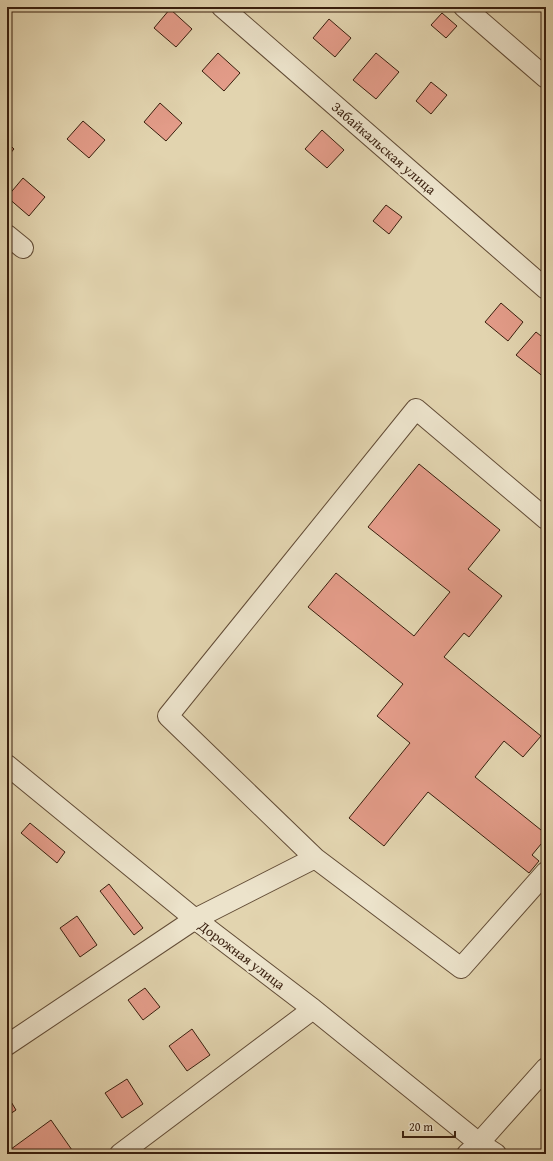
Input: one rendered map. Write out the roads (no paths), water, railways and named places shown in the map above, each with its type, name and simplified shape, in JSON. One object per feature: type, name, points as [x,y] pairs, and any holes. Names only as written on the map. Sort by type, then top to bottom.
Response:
[{"type":"street","name":"Забайкальская улица","points":[[222,7],[546,289]]},
{"type":"street","points":[[464,7],[546,78]]},
{"type":"street","points":[[7,235],[23,248]]},
{"type":"street","points":[[546,519],[416,409],[168,716],[315,858],[461,968],[546,872]]},
{"type":"street","name":"Дорожная улица","points":[[7,765],[195,919],[313,1009],[473,1149],[496,1154]]},
{"type":"street","points":[[7,1045],[195,919],[315,858]]},
{"type":"street","points":[[120,1154],[313,1009]]},
{"type":"street","points":[[473,1149],[542,1080]]}]
